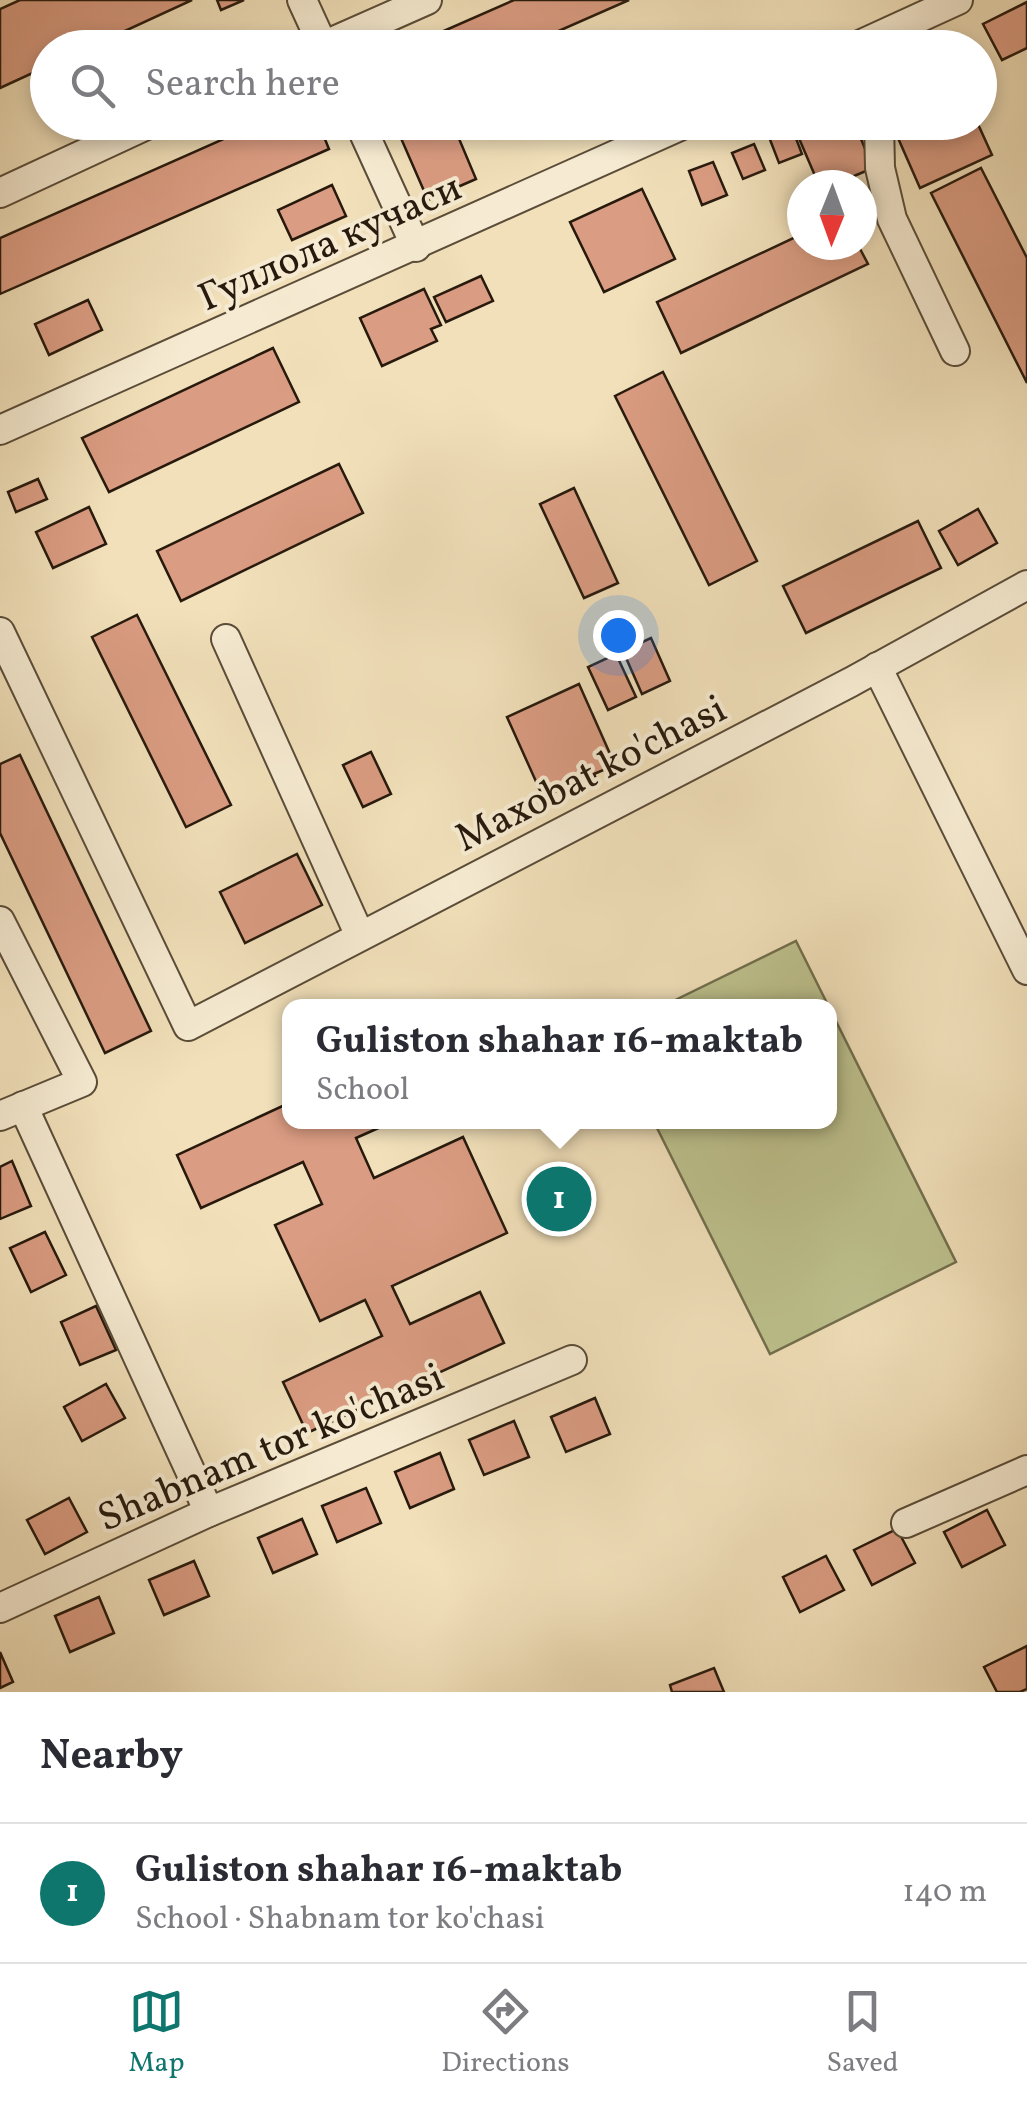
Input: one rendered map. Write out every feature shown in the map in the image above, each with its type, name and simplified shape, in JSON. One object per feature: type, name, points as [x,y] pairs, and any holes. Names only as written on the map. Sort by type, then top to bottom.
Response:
[{"type":"street","points":[[302,0],[316,30]]},
{"type":"street","points":[[361,30],[427,0]]},
{"type":"street","points":[[897,25],[958,0]]},
{"type":"street","points":[[0,192],[114,140]]},
{"type":"street","points":[[366,140],[416,247]]},
{"type":"street","name":"Гуллола кучаси","points":[[0,430],[650,140]]},
{"type":"street","points":[[879,140],[880,168],[892,219],[955,351]]},
{"type":"street","name":"Maxobat ko'chasi","points":[[12,685],[188,1026],[1027,585]]},
{"type":"street","points":[[0,632],[12,685]]},
{"type":"street","points":[[226,639],[360,936]]},
{"type":"street","points":[[877,667],[1027,970]]},
{"type":"street","points":[[0,920],[82,1082],[11,1111],[210,1512]]},
{"type":"street","name":"Shabnam tor ko'chasi","points":[[0,1608],[210,1512],[572,1360]]},
{"type":"street","points":[[906,1523],[1027,1470]]},
{"type":"green space","points":[[796,941],[825,999],[677,999]]},
{"type":"green space","points":[[837,1023],[956,1262],[770,1354],[658,1129],[837,1129]]},
{"type":"building","points":[[20,0],[192,0],[127,30],[30,30],[30,74],[0,88],[0,9]]},
{"type":"building","points":[[217,0],[244,0],[221,10]]},
{"type":"building","points":[[514,0],[629,0],[561,30],[446,30]]},
{"type":"building","points":[[1027,2],[1027,48],[1002,60],[997,51],[997,30],[986,30],[983,24]]},
{"type":"building","points":[[221,140],[325,140],[329,149],[0,294],[0,238]]},
{"type":"building","points":[[402,140],[460,140],[476,179],[428,200]]},
{"type":"building","points":[[770,140],[797,140],[802,154],[779,163]]},
{"type":"building","points":[[800,140],[861,140],[873,168],[813,170]]},
{"type":"building","points":[[899,140],[985,140],[992,155],[920,188]]},
{"type":"building","points":[[754,144],[765,170],[743,179],[732,153]]},
{"type":"building","points":[[713,162],[727,195],[702,205],[689,171]]},
{"type":"building","points":[[981,168],[1027,258],[1027,383],[931,193]]},
{"type":"building","points":[[332,185],[346,216],[292,240],[278,210]]},
{"type":"building","points":[[642,189],[675,259],[604,292],[570,222]]},
{"type":"building","points":[[787,241],[787,260],[866,260],[868,264],[681,353],[657,302]]},
{"type":"building","points":[[481,276],[493,301],[446,322],[434,297]]},
{"type":"building","points":[[424,289],[441,325],[431,329],[437,341],[382,366],[360,318]]},
{"type":"building","points":[[88,300],[102,330],[49,355],[35,324]]},
{"type":"building","points":[[273,348],[299,402],[109,492],[82,438]]},
{"type":"building","points":[[663,372],[757,561],[709,585],[615,396]]},
{"type":"building","points":[[339,464],[363,513],[181,601],[157,551]]},
{"type":"building","points":[[38,479],[47,499],[16,512],[8,492]]},
{"type":"building","points":[[574,488],[618,583],[584,598],[540,504]]},
{"type":"building","points":[[89,507],[106,544],[53,568],[36,532]]},
{"type":"building","points":[[978,509],[997,543],[958,565],[939,531]]},
{"type":"building","points":[[918,521],[941,568],[806,633],[783,586]]},
{"type":"building","points":[[137,615],[231,805],[186,827],[92,637]]},
{"type":"building","points":[[651,638],[670,681],[642,694],[623,651]]},
{"type":"building","points":[[616,654],[636,697],[608,710],[588,667]]},
{"type":"building","points":[[579,684],[615,765],[594,774],[598,783],[572,795],[568,786],[543,797],[507,717]]},
{"type":"building","points":[[371,752],[391,794],[363,807],[343,765]]},
{"type":"building","points":[[20,755],[151,1031],[105,1053],[0,833],[0,764]]},
{"type":"building","points":[[297,854],[322,905],[245,943],[220,892]]},
{"type":"building","points":[[282,1106],[282,1129],[376,1129],[356,1138],[374,1178],[463,1137],[507,1233],[392,1286],[410,1324],[480,1292],[504,1343],[307,1433],[283,1382],[382,1336],[365,1300],[320,1321],[275,1225],[322,1204],[303,1162],[201,1208],[177,1155]]},
{"type":"building","points":[[12,1161],[31,1206],[0,1219],[0,1167]]},
{"type":"building","points":[[45,1232],[66,1275],[31,1292],[10,1248]]},
{"type":"building","points":[[96,1306],[116,1350],[80,1365],[61,1322]]},
{"type":"building","points":[[106,1384],[125,1418],[82,1441],[64,1407]]},
{"type":"building","points":[[595,1398],[610,1434],[566,1452],[551,1417]]},
{"type":"building","points":[[514,1421],[529,1457],[484,1475],[469,1440]]},
{"type":"building","points":[[440,1453],[454,1489],[410,1508],[395,1472]]},
{"type":"building","points":[[366,1488],[381,1523],[337,1542],[322,1506]]},
{"type":"building","points":[[69,1498],[87,1532],[45,1554],[27,1520]]},
{"type":"building","points":[[987,1510],[1005,1545],[962,1567],[944,1532]]},
{"type":"building","points":[[302,1519],[317,1554],[273,1573],[258,1538]]},
{"type":"building","points":[[897,1529],[915,1563],[872,1585],[854,1550]]},
{"type":"building","points":[[826,1556],[844,1590],[800,1612],[783,1577]]},
{"type":"building","points":[[194,1561],[209,1596],[164,1615],[149,1580]]},
{"type":"building","points":[[99,1597],[114,1633],[70,1652],[55,1616]]},
{"type":"building","points":[[1027,1646],[1027,1689],[997,1692],[984,1667]]},
{"type":"building","points":[[0,1652],[13,1682],[0,1688]]},
{"type":"building","points":[[714,1668],[724,1692],[672,1692],[670,1685]]},
{"type":"place","name":"Guliston shahar 16-maktab","points":[[559,1199]]}]
